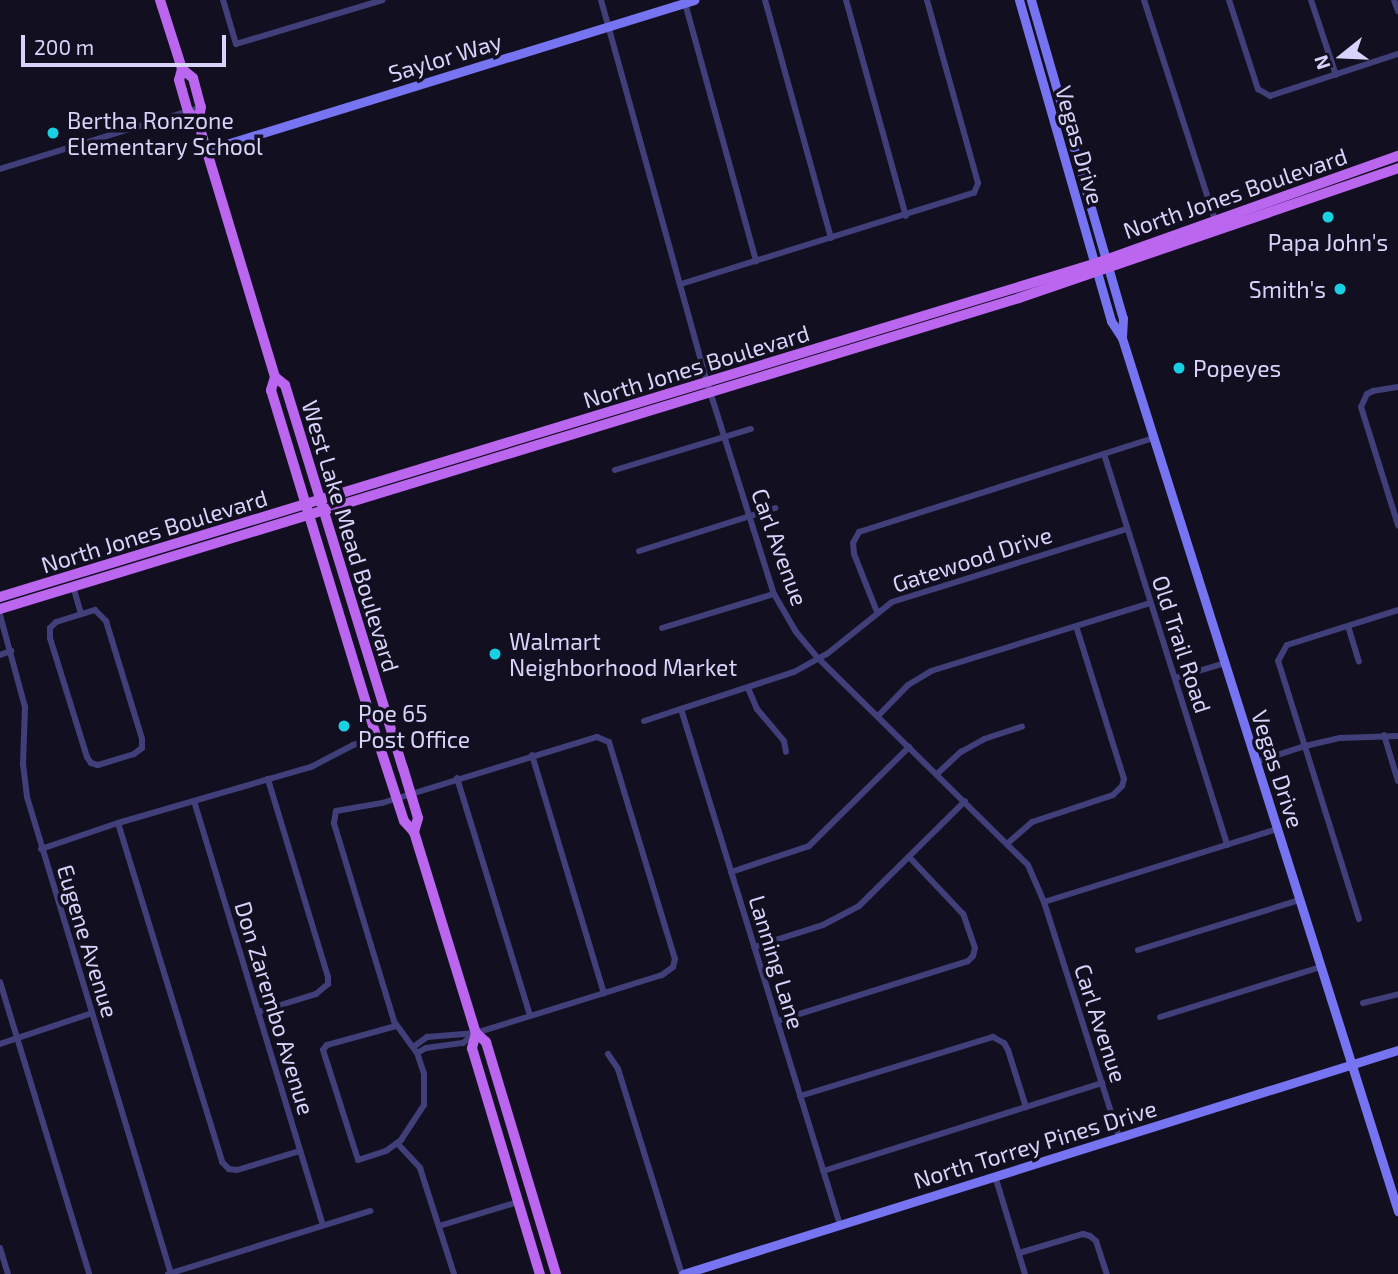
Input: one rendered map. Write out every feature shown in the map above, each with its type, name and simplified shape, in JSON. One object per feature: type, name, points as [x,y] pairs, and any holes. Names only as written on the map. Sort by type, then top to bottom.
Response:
[{"type":"main road","name":"West Lake Mead Boulevard","points":[[160,0],[182,69],[179,80],[188,111],[198,122],[207,150],[275,377],[271,390],[377,738],[404,821],[414,832],[476,1033],[486,1042],[556,1274]]},
{"type":"main road","name":"Vegas Drive","points":[[1019,0],[1111,321],[1122,338],[1398,1211]]},
{"type":"main road","name":"Vegas Drive","points":[[1031,0],[1124,318],[1122,338]]},
{"type":"main road","name":"Saylor Way","points":[[207,150],[690,1]]},
{"type":"main road","name":"West Lake Mead Boulevard","points":[[182,69],[193,78],[201,107],[198,122]]},
{"type":"main road","name":"North Jones Boulevard","points":[[0,609],[512,442],[707,382],[900,323],[1096,269],[1108,270],[1194,240],[1398,156]]},
{"type":"main road","name":"North Jones Boulevard","points":[[322,505],[471,466],[903,334],[1096,269],[1105,258],[1215,220],[1398,168]]},
{"type":"main road","points":[[1194,240],[1215,220]]},
{"type":"main road","points":[[900,323],[903,334]]},
{"type":"main road","name":"West Lake Mead Boulevard","points":[[275,377],[285,385],[403,768],[418,818],[414,832]]},
{"type":"main road","points":[[506,455],[519,445],[543,437],[552,430]]},
{"type":"main road","points":[[471,466],[483,457],[507,449],[512,442]]},
{"type":"main road","name":"North Jones Boulevard","points":[[0,597],[120,560],[308,510]]},
{"type":"main road","points":[[120,560],[123,571]]},
{"type":"main road","points":[[342,620],[350,631],[361,660],[371,667]]},
{"type":"main road","points":[[357,672],[367,677],[383,706]]},
{"type":"main road","points":[[377,738],[388,742],[394,759],[403,768]]},
{"type":"main road","name":"West Lake Mead Boulevard","points":[[476,1033],[472,1048],[540,1274]]},
{"type":"main road","name":"North Torrey Pines Drive","points":[[682,1274],[1398,1050]]},
{"type":"main road","points":[[498,1136],[513,1132]]},
{"type":"street","points":[[223,0],[236,44],[383,0]]},
{"type":"street","name":"Carl Avenue","points":[[601,0],[710,393],[774,594],[796,632],[819,659],[1028,865],[1044,902],[1119,1137]]},
{"type":"street","points":[[765,0],[831,238]]},
{"type":"street","points":[[846,0],[906,216]]},
{"type":"street","points":[[681,284],[963,199],[977,188],[928,0]]},
{"type":"street","points":[[1144,0],[1215,220]]},
{"type":"street","points":[[1229,0],[1258,89],[1263,94],[1270,96],[1398,54]]},
{"type":"street","points":[[1311,0],[1336,75]]},
{"type":"street","points":[[1394,0],[1398,11]]},
{"type":"street","points":[[690,1],[756,261]]},
{"type":"street","points":[[0,169],[201,107]]},
{"type":"street","points":[[1398,387],[1373,391],[1364,400],[1362,407],[1398,524]]},
{"type":"street","points":[[615,470],[751,429]]},
{"type":"street","points":[[877,612],[854,554],[854,537],[868,527],[1154,439]]},
{"type":"street","name":"Old Trail Road","points":[[1104,454],[1227,845]]},
{"type":"street","points":[[639,551],[775,508]]},
{"type":"street","name":"Gatewood Drive","points":[[644,721],[794,672],[819,659],[877,612],[916,593],[1127,529]]},
{"type":"street","points":[[73,586],[81,614]]},
{"type":"street","points":[[662,628],[774,594]]},
{"type":"street","points":[[878,716],[908,685],[931,671],[1151,603]]},
{"type":"street","points":[[95,610],[106,621],[142,748],[98,765],[91,763],[50,638],[50,628],[56,622],[81,614],[95,610]]},
{"type":"street","points":[[1359,919],[1278,661],[1279,654],[1287,645],[1398,610]]},
{"type":"street","name":"Eugene Avenue","points":[[0,615],[24,706],[23,764],[27,797],[169,1273]]},
{"type":"street","points":[[1008,843],[1032,822],[1113,795],[1122,786],[1124,779],[1076,626]]},
{"type":"street","points":[[1348,626],[1359,661]]},
{"type":"street","points":[[0,655],[11,651]]},
{"type":"street","points":[[1175,678],[1225,663]]},
{"type":"street","points":[[748,688],[757,709],[785,741],[786,752]]},
{"type":"street","name":"Lanning Lane","points":[[681,709],[840,1225]]},
{"type":"street","points":[[937,774],[961,752],[984,739],[1022,727]]},
{"type":"street","points":[[1384,735],[1398,781]]},
{"type":"street","points":[[1256,762],[1305,746],[1384,735],[1398,736]]},
{"type":"street","points":[[396,1026],[327,1045],[323,1057],[358,1160],[386,1151],[397,1143],[424,1105],[424,1074],[415,1050],[396,1026],[333,815],[349,807],[397,798],[597,737],[609,742],[675,959],[673,967],[662,975],[476,1033],[427,1037],[415,1050]]},
{"type":"street","points":[[41,849],[118,823],[311,767],[354,745],[377,738]]},
{"type":"street","points":[[731,872],[808,846],[909,747]]},
{"type":"street","points":[[532,755],[604,993]]},
{"type":"street","points":[[457,778],[530,1016]]},
{"type":"street","points":[[258,1012],[316,994],[328,984],[268,779]]},
{"type":"street","name":"Don Zarembo Avenue","points":[[194,801],[323,1225]]},
{"type":"street","points":[[754,947],[839,919],[859,906],[910,859],[965,801]]},
{"type":"street","points":[[118,823],[222,1162],[229,1169],[237,1170],[300,1151]]},
{"type":"street","points":[[1044,902],[1278,830]]},
{"type":"street","points":[[777,1021],[968,961],[973,956],[975,948],[963,914],[910,859]]},
{"type":"street","points":[[1138,950],[1300,900]]},
{"type":"street","points":[[1160,1017],[1321,967]]},
{"type":"street","points":[[0,982],[89,1274]]},
{"type":"street","points":[[1363,1003],[1398,994]]},
{"type":"street","points":[[0,1044],[92,1013]]},
{"type":"street","points":[[800,1096],[986,1038],[999,1038],[1008,1050],[1026,1107]]},
{"type":"street","points":[[608,1054],[618,1069],[682,1274]]},
{"type":"street","points":[[823,1171],[1102,1083]]},
{"type":"street","points":[[397,1143],[420,1168],[454,1274]]},
{"type":"street","points":[[995,1176],[1025,1274]]},
{"type":"street","points":[[439,1226],[518,1202]]},
{"type":"street","points":[[169,1273],[370,1212]]},
{"type":"street","points":[[1019,1253],[1083,1234],[1096,1241],[1107,1274]]},
{"type":"street","points":[[0,1248],[8,1274]]},
{"type":"place","name":"Bertha Ronzone Elementary School","points":[[53,133]]},
{"type":"place","name":"Papa John's","points":[[1328,217]]},
{"type":"place","name":"Smith's","points":[[1340,289]]},
{"type":"place","name":"Popeyes","points":[[1179,368]]},
{"type":"place","name":"Walmart Neighborhood Market","points":[[495,654]]},
{"type":"place","name":"Poe 65 Post Office","points":[[344,726]]}]
